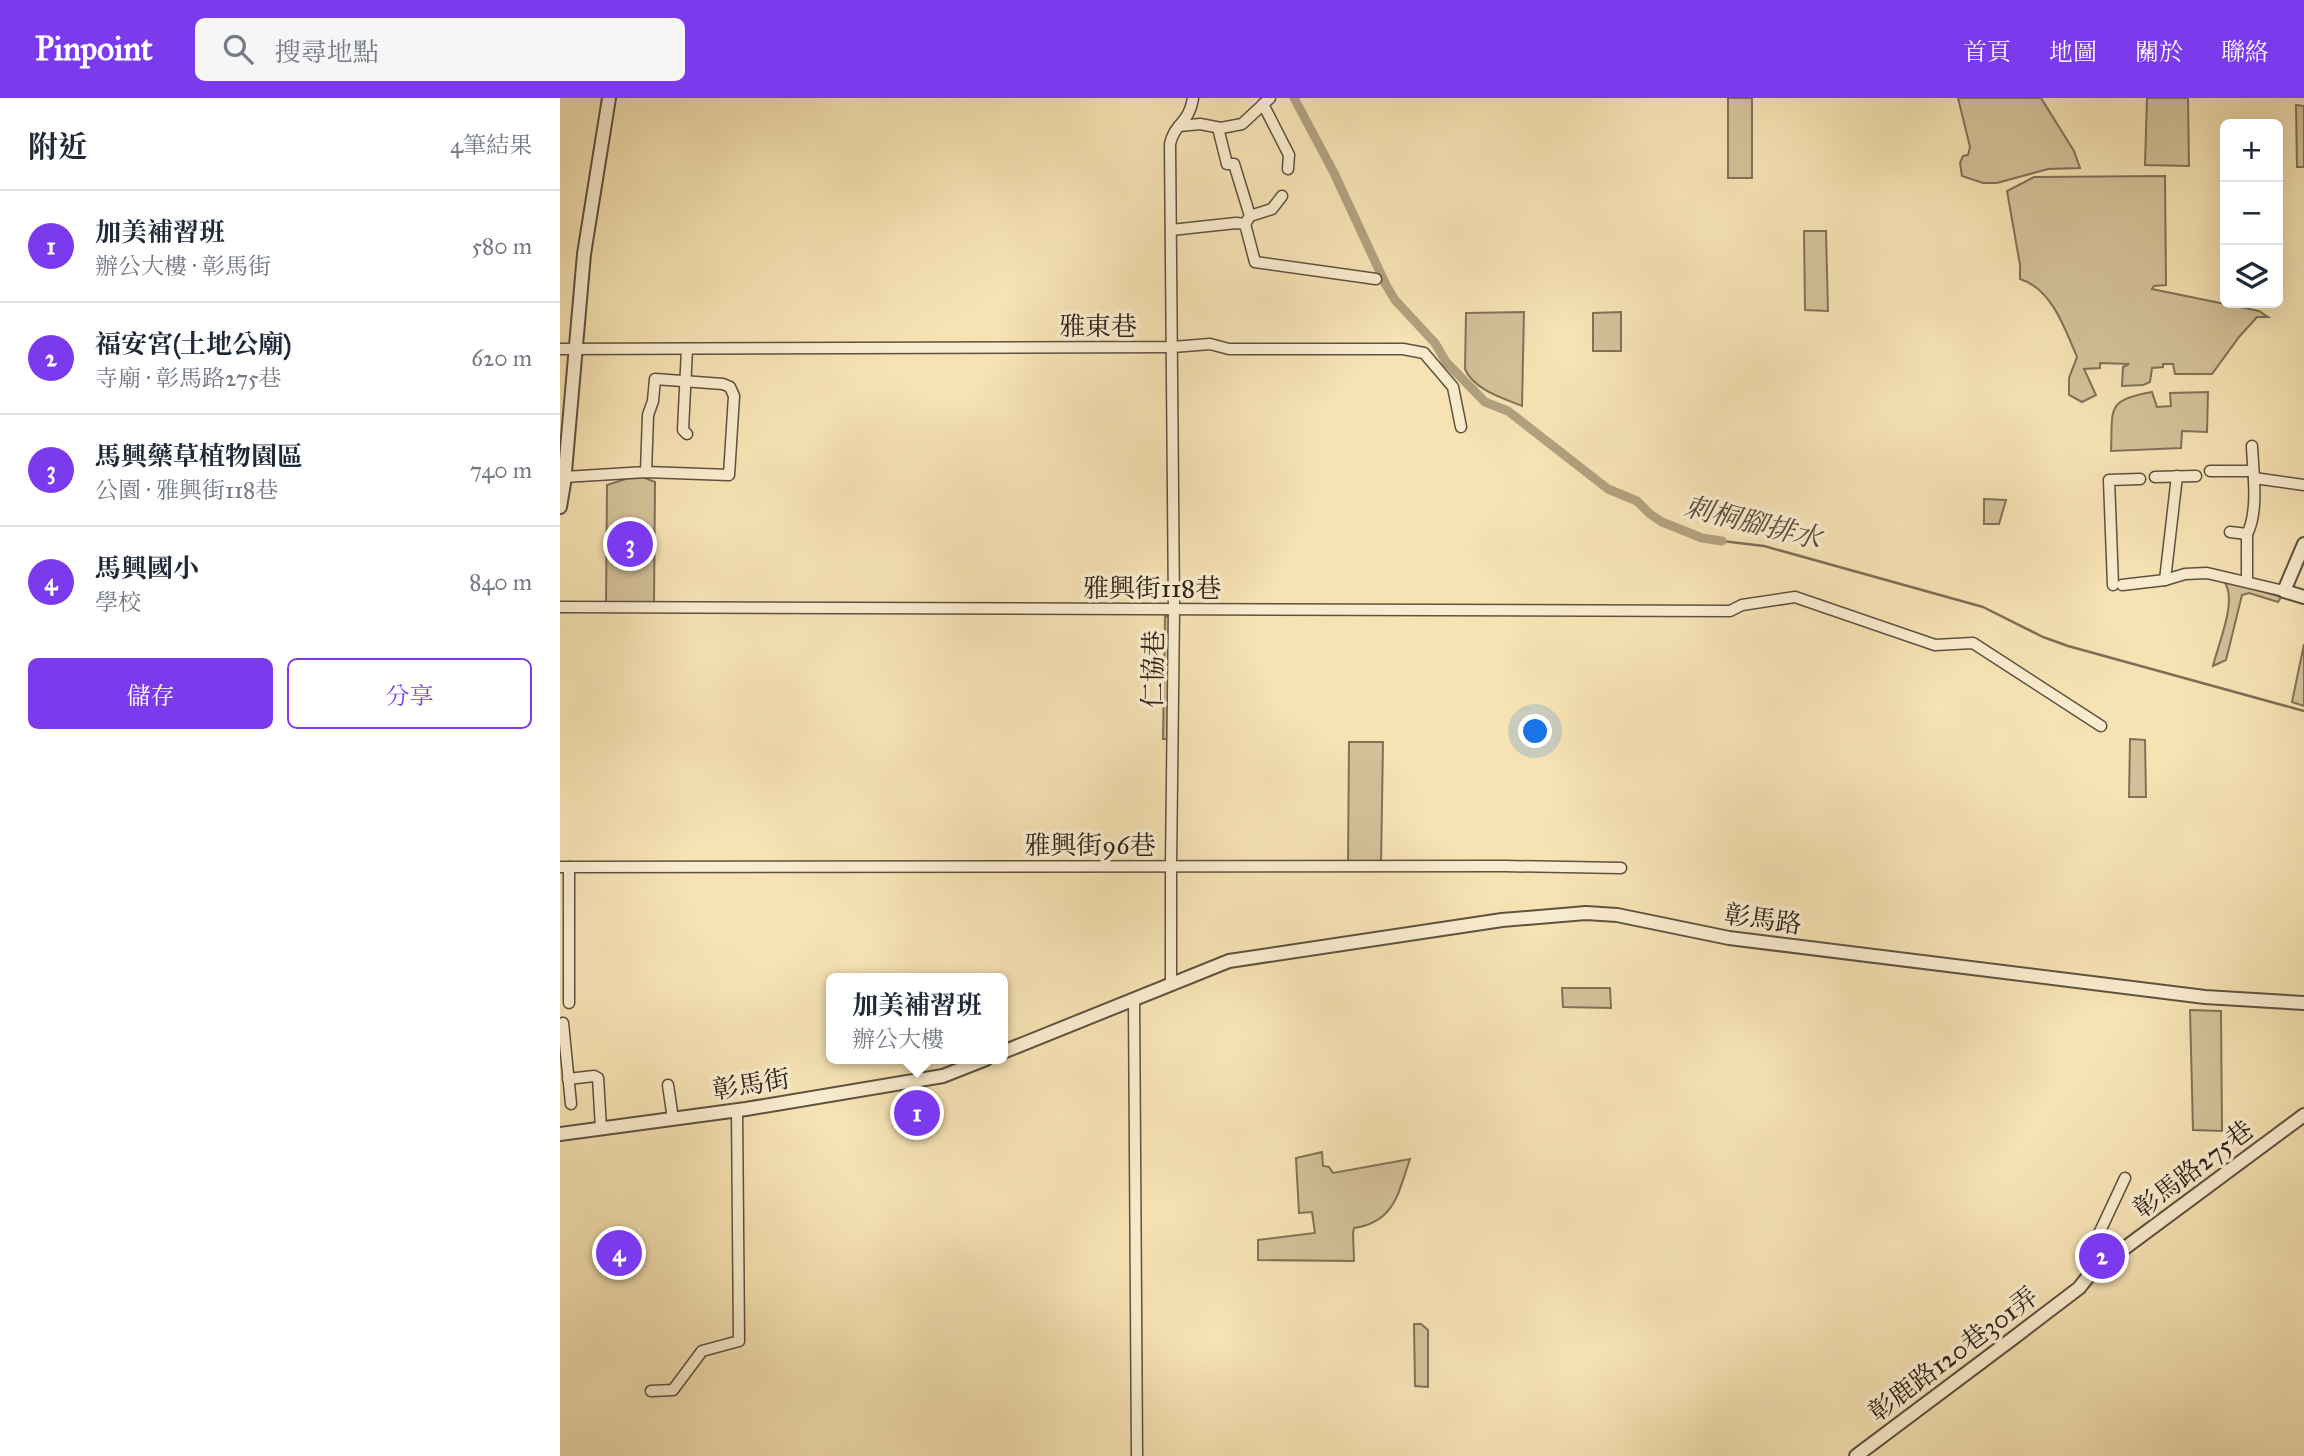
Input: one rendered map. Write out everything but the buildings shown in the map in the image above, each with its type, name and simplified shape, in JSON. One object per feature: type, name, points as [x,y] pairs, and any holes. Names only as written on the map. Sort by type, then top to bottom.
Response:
[{"type":"street","points":[[560,507],[584,254],[610,98]]},
{"type":"street","name":"仁協巷","points":[[1171,983],[1174,609],[1170,144],[1173,133],[1187,119],[1193,98]]},
{"type":"street","points":[[1179,126],[1200,124],[1218,128],[1242,124],[1267,101],[1289,155],[1288,169]]},
{"type":"street","points":[[1218,128],[1227,164],[1234,164],[1255,262],[1376,279]]},
{"type":"street","points":[[1171,230],[1248,220],[1272,209],[1282,196]]},
{"type":"street","name":"雅東巷","points":[[560,349],[1210,344],[1229,349],[1403,349],[1424,353],[1453,387],[1461,427]]},
{"type":"street","points":[[687,349],[683,430],[687,434]]},
{"type":"street","points":[[563,481],[646,472],[729,475],[732,391],[728,385],[655,379],[653,401],[648,415],[646,472]]},
{"type":"street","points":[[2247,581],[2247,534],[2252,526],[2252,446]]},
{"type":"street","points":[[2210,471],[2253,474],[2304,485]]},
{"type":"street","points":[[2165,580],[2177,476]]},
{"type":"street","points":[[2155,477],[2196,476]]},
{"type":"street","points":[[2140,479],[2109,480],[2117,585],[2207,573],[2304,597]]},
{"type":"street","points":[[2230,532],[2247,534]]},
{"type":"street","points":[[2284,591],[2304,544]]},
{"type":"street","name":"雅興街118巷","points":[[560,607],[1730,611],[1742,605],[1795,597],[1935,645],[1973,643],[1998,662],[2101,726]]},
{"type":"street","points":[[564,867],[569,1003]]},
{"type":"street","name":"雅興街96巷","points":[[564,867],[1621,868]]},
{"type":"street","name":"彰馬路","points":[[1171,983],[1217,964],[1502,920],[1586,913],[1617,915],[1729,938],[1784,945],[2191,995],[2304,1003]]},
{"type":"street","points":[[1008,1050],[1171,983]]},
{"type":"street","points":[[1134,999],[1137,1456]]},
{"type":"street","points":[[563,1023],[565,1079],[571,1104]]},
{"type":"street","name":"彰馬街","points":[[560,1135],[737,1110],[943,1076],[973,1064]]},
{"type":"street","points":[[565,1079],[594,1076],[598,1078],[601,1128]]},
{"type":"street","points":[[668,1085],[673,1119]]},
{"type":"street","points":[[651,1391],[673,1390],[702,1351],[739,1340],[737,1110]]},
{"type":"street","name":"彰馬路275巷","points":[[2078,1287],[2091,1273],[2304,1115]]},
{"type":"street","points":[[2091,1273],[2088,1257],[2124,1178]]},
{"type":"street","name":"彰鹿路120巷301弄","points":[[1856,1456],[2078,1287]]},
{"type":"shaded area","points":[[1728,98],[1752,98],[1752,178],[1728,178]]},
{"type":"shaded area","points":[[1958,98],[2041,98],[2074,151],[2080,168],[2048,169],[1997,183],[1983,183],[1962,176],[1960,163],[1963,156],[1968,155],[1970,147]]},
{"type":"shaded area","points":[[2147,98],[2188,98],[2189,166],[2145,165]]},
{"type":"shaded area","points":[[2296,105],[2304,106],[2304,167],[2297,167]]},
{"type":"shaded area","points":[[2165,176],[2166,285],[2154,286],[2152,289],[2220,303],[2220,308],[2259,311],[2268,317],[2257,317],[2212,374],[2175,374],[2173,364],[2163,364],[2163,367],[2152,368],[2150,382],[2122,386],[2123,367],[2129,364],[2100,363],[2100,368],[2084,369],[2096,395],[2082,402],[2069,395],[2069,378],[2077,357],[2049,301],[2041,291],[2020,279],[2007,191],[2034,177]]},
{"type":"shaded area","points":[[1804,231],[1826,231],[1828,311],[1805,310]]},
{"type":"shaded area","points":[[1524,312],[1522,406],[1482,388],[1469,376],[1465,369],[1466,313]]},
{"type":"shaded area","points":[[1621,312],[1621,351],[1593,351],[1593,313]]},
{"type":"shaded area","points":[[2152,392],[2157,407],[2171,406],[2170,393],[2208,392],[2207,432],[2182,431],[2181,448],[2111,451],[2112,416],[2119,403]]},
{"type":"shaded area","points":[[638,475],[655,482],[654,604],[606,604],[607,485]]},
{"type":"shaded area","points":[[1984,499],[2006,500],[1999,524],[1984,524]]},
{"type":"shaded area","points":[[2223,580],[2281,597],[2278,602],[2249,593],[2242,595],[2226,660],[2213,666],[2228,609],[2229,598]]},
{"type":"shaded area","points":[[1165,616],[1172,618],[1170,739],[1163,739]]},
{"type":"shaded area","points":[[2304,644],[2304,706],[2292,702]]},
{"type":"shaded area","points":[[2130,739],[2145,740],[2146,797],[2129,797]]},
{"type":"shaded area","points":[[1349,742],[1383,742],[1381,866],[1348,866]]},
{"type":"shaded area","points":[[1562,988],[1610,988],[1611,1008],[1563,1007]]},
{"type":"shaded area","points":[[2190,1010],[2221,1011],[2222,1131],[2193,1130]]},
{"type":"shaded area","points":[[1322,1152],[1323,1166],[1329,1167],[1333,1173],[1410,1159],[1398,1194],[1387,1212],[1368,1225],[1354,1228],[1354,1261],[1258,1260],[1258,1240],[1315,1233],[1312,1212],[1299,1213],[1296,1158]]},
{"type":"shaded area","points":[[1414,1324],[1421,1324],[1428,1330],[1428,1387],[1415,1386]]},
{"type":"waterway","name":"刺桐腳排水","points":[[1294,98],[1334,173],[1386,285],[1395,300],[1435,343],[1446,362],[1485,402],[1508,411],[1608,489],[1637,501],[1662,522],[1702,538],[1722,541]]},
{"type":"waterway","name":"刺桐腳排水","points":[[1722,541],[1764,546],[1983,607],[2043,637],[2068,646],[2304,711]]},
{"type":"place","name":"馬興藥草植物園區","points":[[630,544]]},
{"type":"place","name":"加美補習班","points":[[917,1113]]},
{"type":"place","name":"馬興國小","points":[[619,1253]]},
{"type":"place","name":"福安宮(土地公廟)","points":[[2102,1256]]}]
